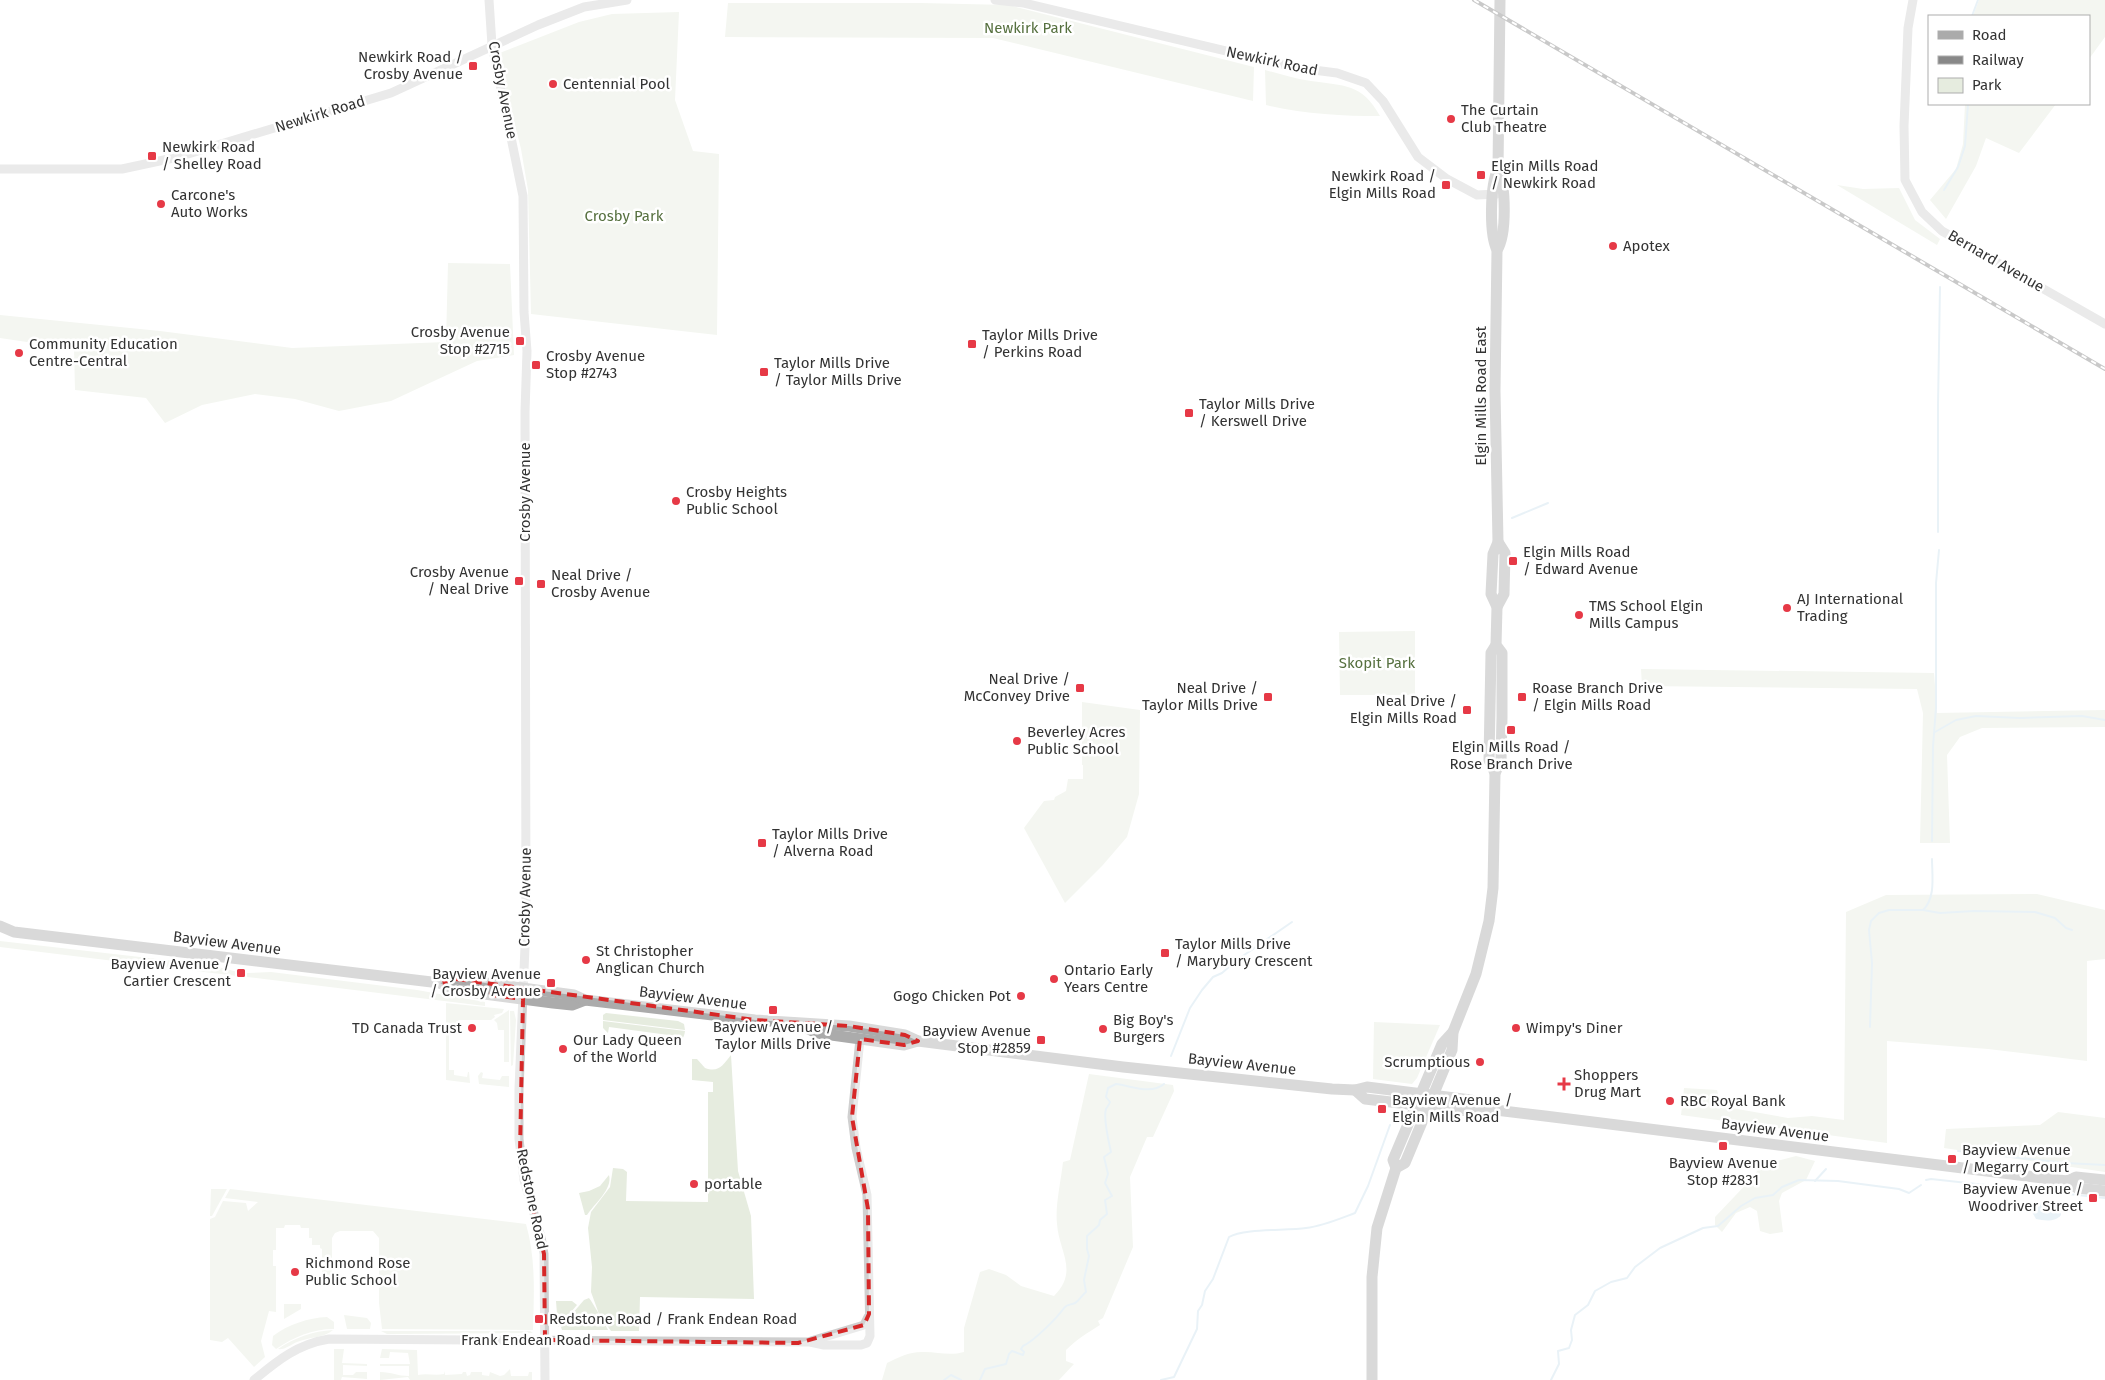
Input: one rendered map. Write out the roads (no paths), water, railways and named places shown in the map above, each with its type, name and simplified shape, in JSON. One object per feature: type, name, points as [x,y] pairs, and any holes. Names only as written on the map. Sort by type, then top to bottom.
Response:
[{"type":"main road","name":"Elgin Mills Road East","points":[[1396,1168],[1405,1163],[1427,1098],[1452,1050],[1453,1032],[1476,974],[1489,921],[1493,888],[1495,773],[1489,760],[1489,744],[1491,653],[1496,645],[1497,607],[1491,594],[1493,554],[1498,542],[1494,391],[1497,250],[1502,239],[1498,194],[1493,180],[1498,169],[1500,0]]},
{"type":"main road","name":"Bayview Avenue","points":[[3,930],[440,983],[454,990],[523,994],[572,1005],[585,1000],[755,1020],[849,1026],[905,1035],[918,1041],[1123,1067],[1354,1090],[1367,1087],[1427,1098],[1469,1112],[1479,1108],[2067,1181],[2077,1188],[2105,1191]]},
{"type":"main road","name":"Bayview Avenue","points":[[797,1023],[817,1034],[904,1045],[918,1041]]},
{"type":"main road","name":"Bayview Avenue","points":[[1354,1090],[1365,1099],[1416,1105],[1427,1098]]},
{"type":"main road","name":"Elgin Mills Road East","points":[[1372,1380],[1374,1252],[1383,1206],[1396,1168],[1393,1160],[1416,1105]]},
{"type":"main road","name":"Bayview Avenue","points":[[2067,1181],[2076,1177],[2105,1180]]},
{"type":"street","name":"Crosby Avenue","points":[[489,0],[492,45],[513,139],[524,214],[524,307],[527,351],[525,412],[526,885],[523,994]]},
{"type":"street","name":"Newkirk Road","points":[[0,169],[122,169],[178,157],[391,93],[443,70],[492,45],[584,7],[627,0]]},
{"type":"street","name":"Newkirk Road","points":[[995,0],[1024,3],[1298,68],[1337,73],[1355,78],[1366,83],[1383,101],[1418,157],[1447,180],[1477,195],[1498,194]]},
{"type":"street","name":"Bernard Avenue","points":[[1913,0],[1908,28],[1904,126],[1905,180],[1922,212],[1942,231],[2105,324]]},
{"type":"street","name":"Redstone Road","points":[[523,994],[518,1089],[520,1153],[524,1180],[539,1228],[544,1254],[545,1380]]},
{"type":"street","points":[[860,1039],[852,1116],[854,1138],[867,1194],[870,1336]]},
{"type":"street","points":[[859,1327],[866,1323],[869,1314]]},
{"type":"street","name":"Frank Endean Road","points":[[810,1342],[859,1327]]},
{"type":"street","points":[[859,1327],[866,1328],[870,1336]]},
{"type":"street","name":"Frank Endean Road","points":[[254,1380],[296,1348],[318,1341],[340,1339],[810,1342],[824,1345],[864,1345],[869,1341],[870,1336]]},
{"type":"water","points":[[2042,1202],[2060,1206],[2061,1215],[2053,1220],[2036,1219],[2032,1212],[2033,1206]]},
{"type":"waterway","points":[[1972,15],[1978,0]]},
{"type":"waterway","points":[[1944,190],[1958,167],[1965,146],[1968,105]]},
{"type":"waterway","points":[[1938,532],[1940,287]]},
{"type":"waterway","points":[[1512,518],[1548,503]]},
{"type":"waterway","points":[[1932,841],[1933,746],[1936,708],[1936,583],[1939,550]]},
{"type":"waterway","points":[[1935,732],[1956,720],[1976,716],[2020,718],[2082,716],[2105,720]]},
{"type":"waterway","points":[[1923,910],[1932,893],[1932,859]]},
{"type":"waterway","points":[[1870,1027],[1872,963],[1869,930],[1871,921],[1879,913],[1889,910],[1923,910],[1940,913],[1974,911],[2035,912],[2055,918],[2066,928],[2072,930]]},
{"type":"waterway","points":[[1171,1056],[1190,1008],[1213,977],[1222,973],[1237,960],[1292,922]]},
{"type":"waterway","points":[[980,1380],[985,1369],[1006,1364],[1012,1351],[1023,1355],[1024,1352],[1021,1349],[1023,1346],[1045,1329],[1065,1307],[1074,1304],[1086,1292],[1084,1280],[1089,1256],[1087,1236],[1107,1214],[1105,1200],[1112,1196],[1105,1183],[1108,1174],[1104,1157],[1111,1152],[1105,1118],[1106,1109],[1110,1102],[1106,1097],[1108,1088],[1116,1084],[1141,1089],[1153,1089],[1164,1084]]},
{"type":"waterway","points":[[1161,1380],[1174,1377],[1197,1329],[1198,1311],[1229,1237],[1244,1232],[1312,1227],[1355,1213],[1368,1186],[1390,1125]]},
{"type":"waterway","points":[[1958,1151],[2066,1163],[2105,1165]]},
{"type":"waterway","points":[[1815,1181],[1826,1169]]},
{"type":"waterway","points":[[1551,1380],[1559,1364],[1558,1351],[1569,1348],[1572,1340],[1571,1330],[1575,1315],[1588,1305],[1595,1291],[1611,1282],[1627,1278],[1635,1267],[1660,1248],[1703,1228],[1718,1226],[1741,1206],[1755,1198],[1773,1195],[1782,1187],[1799,1180],[1838,1181],[1899,1189],[1909,1193],[1921,1185]]},
{"type":"waterway","points":[[1926,1180],[2105,1198]]},
{"type":"waterway","points":[[944,1380],[951,1375],[961,1380]]},
{"type":"railway","points":[[1474,0],[2105,369]]},
{"type":"place","name":"Newkirk Road / Crosby Avenue","points":[[473,66]]},
{"type":"place","name":"Centennial Pool","points":[[553,84]]},
{"type":"place","name":"The Curtain Club Theatre","points":[[1451,119]]},
{"type":"place","name":"Newkirk Road / Shelley Road","points":[[152,156]]},
{"type":"place","name":"Elgin Mills Road / Newkirk Road","points":[[1481,175]]},
{"type":"place","name":"Newkirk Road / Elgin Mills Road","points":[[1446,185]]},
{"type":"place","name":"Carcone's Auto Works","points":[[161,204]]},
{"type":"place","name":"Apotex","points":[[1613,246]]},
{"type":"place","name":"Crosby Avenue Stop #2715","points":[[520,341]]},
{"type":"place","name":"Taylor Mills Drive / Perkins Road","points":[[972,344]]},
{"type":"place","name":"Community Education Centre-Central","points":[[19,353]]},
{"type":"place","name":"Crosby Avenue Stop #2743","points":[[536,365]]},
{"type":"place","name":"Taylor Mills Drive / Taylor Mills Drive","points":[[764,372]]},
{"type":"place","name":"Taylor Mills Drive / Kerswell Drive","points":[[1189,413]]},
{"type":"place","name":"Crosby Heights Public School","points":[[676,501]]},
{"type":"place","name":"Elgin Mills Road / Edward Avenue","points":[[1513,561]]},
{"type":"place","name":"Crosby Avenue / Neal Drive","points":[[519,581]]},
{"type":"place","name":"Neal Drive / Crosby Avenue","points":[[541,584]]},
{"type":"place","name":"AJ International Trading","points":[[1787,608]]},
{"type":"place","name":"TMS School Elgin Mills Campus","points":[[1579,615]]},
{"type":"place","name":"Neal Drive / McConvey Drive","points":[[1080,688]]},
{"type":"place","name":"Neal Drive / Taylor Mills Drive","points":[[1268,697]]},
{"type":"place","name":"Roase Branch Drive / Elgin Mills Road","points":[[1522,697]]},
{"type":"place","name":"Neal Drive / Elgin Mills Road","points":[[1467,710]]},
{"type":"place","name":"Elgin Mills Road / Rose Branch Drive","points":[[1511,730]]},
{"type":"place","name":"Beverley Acres Public School","points":[[1017,741]]},
{"type":"place","name":"Taylor Mills Drive / Alverna Road","points":[[762,843]]},
{"type":"place","name":"Taylor Mills Drive / Marybury Crescent","points":[[1165,953]]},
{"type":"place","name":"St Christopher Anglican Church","points":[[586,960]]},
{"type":"place","name":"Bayview Avenue / Cartier Crescent","points":[[241,973]]},
{"type":"place","name":"Ontario Early Years Centre","points":[[1054,979]]},
{"type":"place","name":"Bayview Avenue / Crosby Avenue","points":[[551,983]]},
{"type":"place","name":"Gogo Chicken Pot","points":[[1021,996]]},
{"type":"place","name":"Bayview Avenue / Taylor Mills Drive","points":[[773,1010]]},
{"type":"place","name":"TD Canada Trust","points":[[472,1028]]},
{"type":"place","name":"Wimpy's Diner","points":[[1516,1028]]},
{"type":"place","name":"Big Boy's Burgers","points":[[1103,1029]]},
{"type":"place","name":"Bayview Avenue Stop #2859","points":[[1041,1040]]},
{"type":"place","name":"Our Lady Queen of the World","points":[[563,1049]]},
{"type":"place","name":"Scrumptious","points":[[1480,1062]]},
{"type":"place","name":"Shoppers Drug Mart","points":[[1564,1084]]},
{"type":"place","name":"RBC Royal Bank","points":[[1670,1101]]},
{"type":"place","name":"Bayview Avenue / Elgin Mills Road","points":[[1382,1109]]},
{"type":"place","name":"Bayview Avenue Stop #2831","points":[[1723,1146]]},
{"type":"place","name":"Bayview Avenue / Megarry Court","points":[[1952,1159]]},
{"type":"place","name":"portable","points":[[694,1184]]},
{"type":"place","name":"Bayview Avenue / Woodriver Street","points":[[2093,1198]]},
{"type":"place","name":"Richmond Rose Public School","points":[[295,1272]]},
{"type":"place","name":"Redstone Road / Frank Endean Road","points":[[539,1319]]},
{"type":"park label","name":"Newkirk Park","points":[[1028,28]]},
{"type":"park label","name":"Crosby Park","points":[[624,216]]},
{"type":"park label","name":"Skopit Park","points":[[1377,663]]}]
